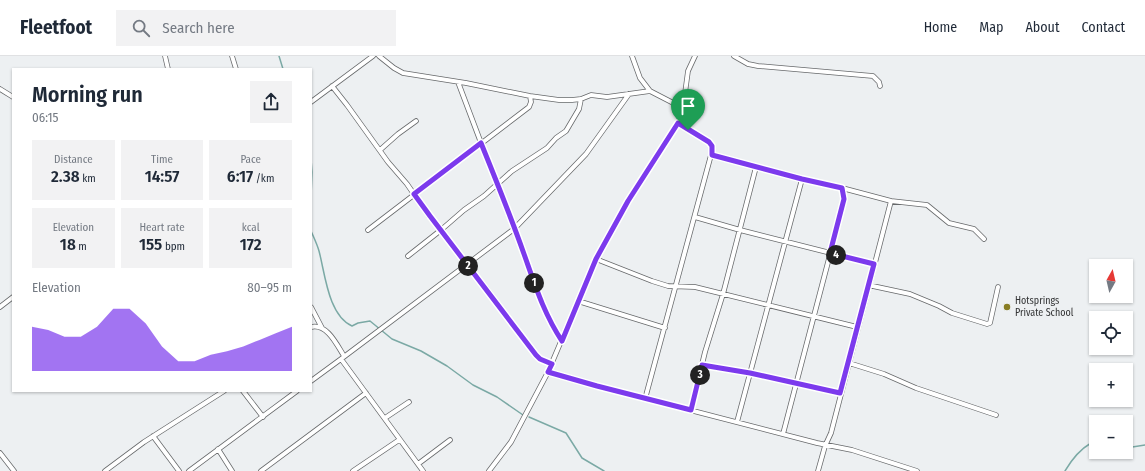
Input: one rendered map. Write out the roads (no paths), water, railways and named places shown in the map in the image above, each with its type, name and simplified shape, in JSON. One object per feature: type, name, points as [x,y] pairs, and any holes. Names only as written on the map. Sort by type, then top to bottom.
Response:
[{"type":"street","points":[[165,56],[168,68]]},
{"type":"street","points":[[232,56],[236,68]]},
{"type":"street","points":[[312,101],[373,56]]},
{"type":"street","points":[[379,56],[403,73],[559,100],[581,99],[591,95],[607,97],[650,91]]},
{"type":"street","points":[[632,56],[640,78],[650,91],[683,108]]},
{"type":"street","points":[[490,471],[511,442],[552,364],[596,259],[628,201],[678,123],[683,108],[688,72],[695,56]]},
{"type":"street","points":[[734,56],[748,64],[758,66],[873,76],[879,82],[880,86]]},
{"type":"street","points":[[458,82],[542,303],[552,326],[562,341]]},
{"type":"street","points":[[332,86],[536,355],[540,359],[552,364]]},
{"type":"street","points":[[0,89],[12,96]]},
{"type":"street","points":[[312,380],[514,229],[586,154],[629,94]]},
{"type":"street","points":[[368,230],[529,107],[531,102],[530,96]]},
{"type":"street","points":[[408,256],[464,210],[484,196],[512,171],[547,148],[556,138],[566,131],[580,109],[581,99]]},
{"type":"street","points":[[380,150],[416,121]]},
{"type":"street","points":[[645,399],[712,155],[712,146],[709,142],[678,123]]},
{"type":"street","points":[[712,155],[891,202],[927,205],[950,223],[974,229],[984,239]]},
{"type":"street","points":[[691,410],[756,167]]},
{"type":"street","points":[[737,422],[802,179]]},
{"type":"street","points":[[783,434],[844,199],[842,188]]},
{"type":"street","points":[[818,471],[831,433],[868,284],[891,202]]},
{"type":"street","points":[[695,218],[874,264]]},
{"type":"street","points":[[596,259],[668,286],[695,288],[723,294],[857,327]]},
{"type":"street","points":[[868,284],[910,294],[952,313],[987,324],[990,323],[998,288]]},
{"type":"street","points":[[0,307],[12,298]]},
{"type":"street","points":[[578,301],[665,328]]},
{"type":"street","points":[[312,309],[322,328]]},
{"type":"street","points":[[312,327],[315,326],[326,330],[366,393],[423,471]]},
{"type":"street","points":[[849,362],[884,374],[916,388],[996,415]]},
{"type":"street","points":[[702,365],[750,373],[840,393]]},
{"type":"street","points":[[548,372],[826,446],[852,450],[917,471]]},
{"type":"street","points":[[108,470],[153,436],[222,392]]},
{"type":"street","points":[[244,392],[263,417]]},
{"type":"street","points":[[189,471],[296,392]]},
{"type":"street","points":[[261,471],[366,393]]},
{"type":"street","points":[[385,418],[409,402]]},
{"type":"street","points":[[153,436],[179,471]]},
{"type":"street","points":[[353,471],[399,440]]},
{"type":"street","points":[[418,464],[450,440]]},
{"type":"street","points":[[218,449],[232,471]]},
{"type":"street","points":[[0,453],[14,471]]},
{"type":"waterway","points":[[279,56],[283,68]]},
{"type":"waterway","points":[[312,233],[319,251],[329,293],[338,313],[344,321],[352,326],[358,323],[370,321],[392,339],[421,351],[447,366],[473,385],[497,397],[523,415]]},
{"type":"waterway","points":[[529,417],[566,433],[582,458],[604,471]]},
{"type":"waterway","points":[[1065,471],[1079,452],[1089,444]]},
{"type":"waterway","points":[[1133,447],[1145,445]]},
{"type":"place","name":"Hotsprings Private School","points":[[1007,307]]}]
